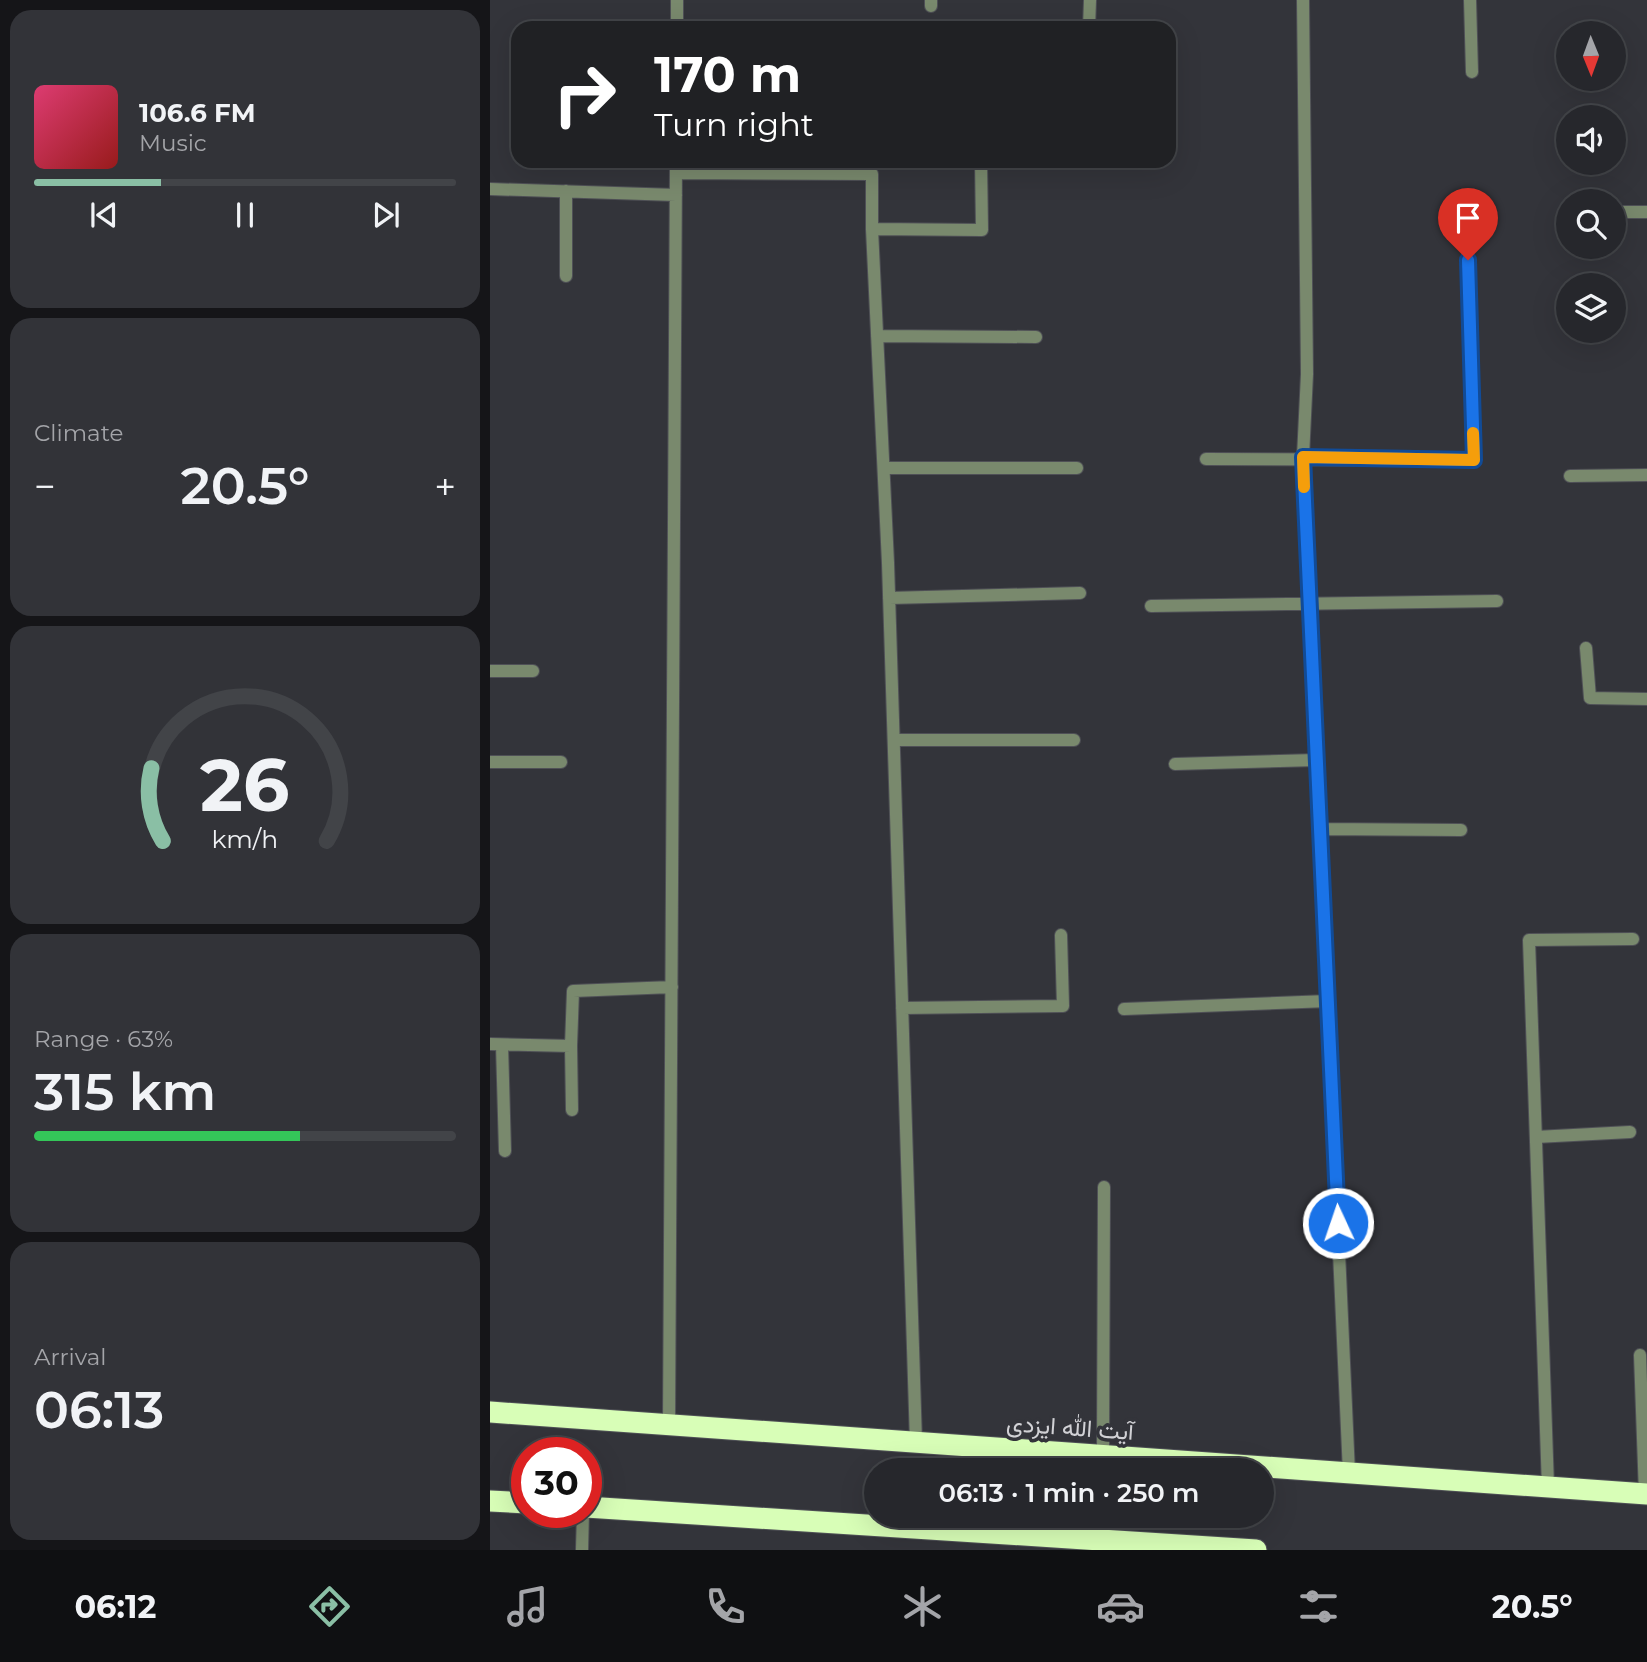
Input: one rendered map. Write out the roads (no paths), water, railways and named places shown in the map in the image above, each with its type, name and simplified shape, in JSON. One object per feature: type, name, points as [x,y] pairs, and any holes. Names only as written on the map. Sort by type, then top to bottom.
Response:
[{"type":"highway","name":"آیت الله ایزدی","points":[[490,1412],[1646,1494]]},
{"type":"highway","points":[[490,1501],[511,1502]]},
{"type":"highway","points":[[602,1508],[1256,1550]]},
{"type":"street","points":[[677,0],[677,21]]},
{"type":"street","points":[[1089,21],[1090,0]]},
{"type":"street","points":[[1303,0],[1307,374],[1303,457],[1349,1473]]},
{"type":"street","points":[[1470,0],[1472,72]]},
{"type":"street","points":[[669,1425],[676,168]]},
{"type":"street","points":[[704,168],[872,174],[894,740],[916,1442]]},
{"type":"street","points":[[873,229],[982,230],[981,168]]},
{"type":"street","points":[[490,188],[676,195]]},
{"type":"street","points":[[566,191],[566,276]]},
{"type":"street","points":[[1626,212],[1647,212]]},
{"type":"street","points":[[1206,459],[1303,457],[1474,460],[1468,260]]},
{"type":"street","points":[[877,336],[1036,337]]},
{"type":"street","points":[[884,468],[1077,468]]},
{"type":"street","points":[[1570,476],[1647,475]]},
{"type":"street","points":[[889,598],[1080,593]]},
{"type":"street","points":[[1151,606],[1497,601]]},
{"type":"street","points":[[1586,648],[1590,698],[1647,699]]},
{"type":"street","points":[[490,671],[533,671]]},
{"type":"street","points":[[894,740],[1074,740]]},
{"type":"street","points":[[1175,764],[1317,760]]},
{"type":"street","points":[[490,762],[561,762]]},
{"type":"street","points":[[1319,829],[1461,830]]},
{"type":"street","points":[[902,1008],[1063,1006],[1060,935]]},
{"type":"street","points":[[1548,1487],[1529,940],[1633,939]]},
{"type":"street","points":[[572,1110],[573,990],[672,987]]},
{"type":"street","points":[[1124,1009],[1328,1001]]},
{"type":"street","points":[[505,1151],[496,1045],[571,1045]]},
{"type":"street","points":[[1536,1137],[1630,1132]]},
{"type":"street","points":[[1103,1456],[1104,1187]]},
{"type":"street","points":[[1640,1355],[1646,1494]]},
{"type":"street","points":[[582,1550],[583,1528]]}]
